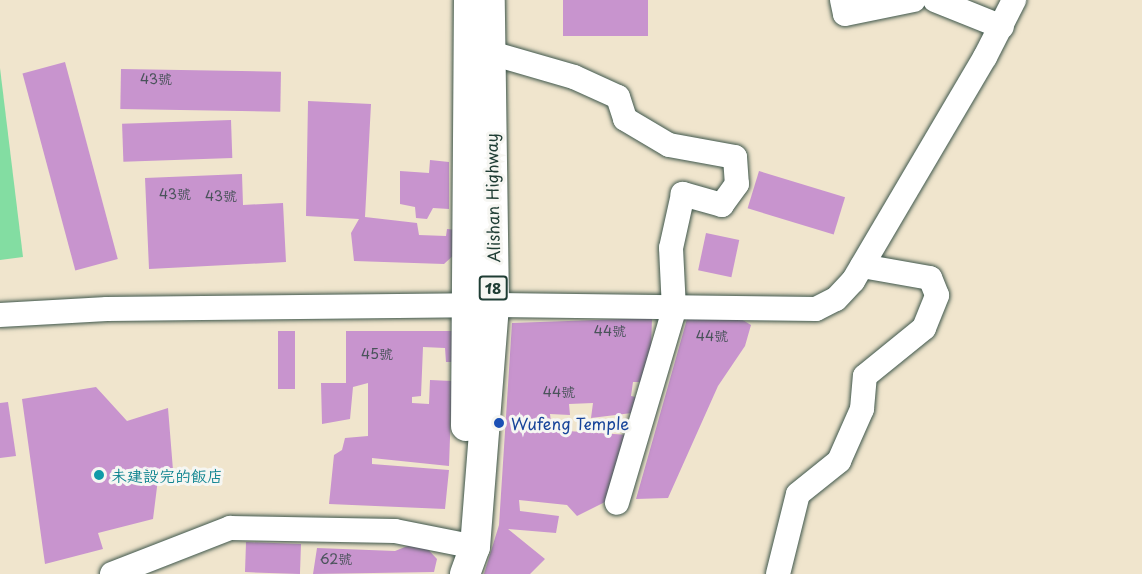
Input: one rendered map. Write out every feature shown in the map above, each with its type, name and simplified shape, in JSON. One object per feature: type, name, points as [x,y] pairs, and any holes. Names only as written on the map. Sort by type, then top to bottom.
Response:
[{"type":"main road","name":"Alishan Highway","points":[[469,0],[481,306]]},
{"type":"main road","name":"Alishan Highway","points":[[444,574],[466,554],[466,437],[481,306],[491,53],[490,0]]},
{"type":"street","points":[[842,0],[845,14],[914,0]]},
{"type":"street","points":[[935,0],[1002,27]]},
{"type":"street","points":[[0,315],[107,309],[481,306],[674,310],[816,309],[845,291],[862,266],[1002,27],[1014,0]]},
{"type":"street","points":[[491,53],[574,77],[618,97],[625,119],[669,145],[735,157],[737,184],[722,205],[683,194],[671,248],[674,310],[617,503]]},
{"type":"street","points":[[778,574],[798,494],[839,461],[862,409],[865,376],[924,328],[937,295],[930,278],[862,266]]},
{"type":"street","points":[[112,574],[230,528],[396,531],[466,554]]},
{"type":"green space","points":[[0,68],[23,257],[0,260]]},
{"type":"building","points":[[563,0],[648,0],[648,36],[563,36]]},
{"type":"building","points":[[65,62],[118,259],[75,270],[22,73]]},
{"type":"building","points":[[121,69],[281,72],[280,112],[120,109]]},
{"type":"building","points":[[308,101],[371,104],[365,217],[417,223],[419,235],[446,236],[447,229],[457,230],[456,253],[444,264],[354,261],[351,233],[359,219],[306,216]]},
{"type":"building","points":[[231,120],[232,158],[123,162],[122,124]]},
{"type":"building","points":[[430,160],[449,162],[449,209],[433,208],[427,219],[416,218],[415,207],[400,204],[400,171],[429,173]]},
{"type":"building","points":[[759,171],[845,197],[834,235],[748,208]]},
{"type":"building","points":[[242,174],[243,205],[283,203],[286,262],[149,269],[145,178]]},
{"type":"building","points":[[706,233],[739,240],[731,277],[698,270]]},
{"type":"building","points":[[652,318],[650,382],[633,382],[631,396],[645,399],[640,412],[591,418],[593,403],[569,404],[570,415],[550,414],[552,430],[629,435],[617,496],[577,516],[567,505],[519,500],[520,511],[559,516],[556,533],[508,529],[545,559],[530,574],[484,574],[499,525],[512,323]]},
{"type":"building","points":[[687,319],[741,319],[751,325],[745,346],[718,386],[668,498],[636,499]]},
{"type":"building","points":[[278,331],[295,331],[295,389],[278,389]]},
{"type":"building","points":[[346,331],[456,331],[456,362],[446,362],[445,348],[423,347],[421,396],[412,397],[412,403],[429,404],[430,380],[452,381],[449,466],[372,458],[372,464],[449,470],[445,509],[329,504],[334,455],[342,450],[345,438],[368,436],[368,383],[353,387],[350,419],[322,424],[321,383],[346,383]]},
{"type":"building","name":"未建設完的飯店","points":[[96,387],[127,421],[168,408],[173,470],[158,479],[153,519],[98,533],[103,549],[45,564],[22,399]]},
{"type":"building","points":[[8,402],[16,456],[0,458],[0,403]]},
{"type":"building","points":[[420,541],[437,559],[434,572],[313,574],[317,548],[395,551]]},
{"type":"building","points":[[246,542],[301,544],[300,574],[245,572]]},
{"type":"place","name":"Wufeng Temple","points":[[499,423]]},
{"type":"place","name":"未建設完的飯店","points":[[99,475]]}]
